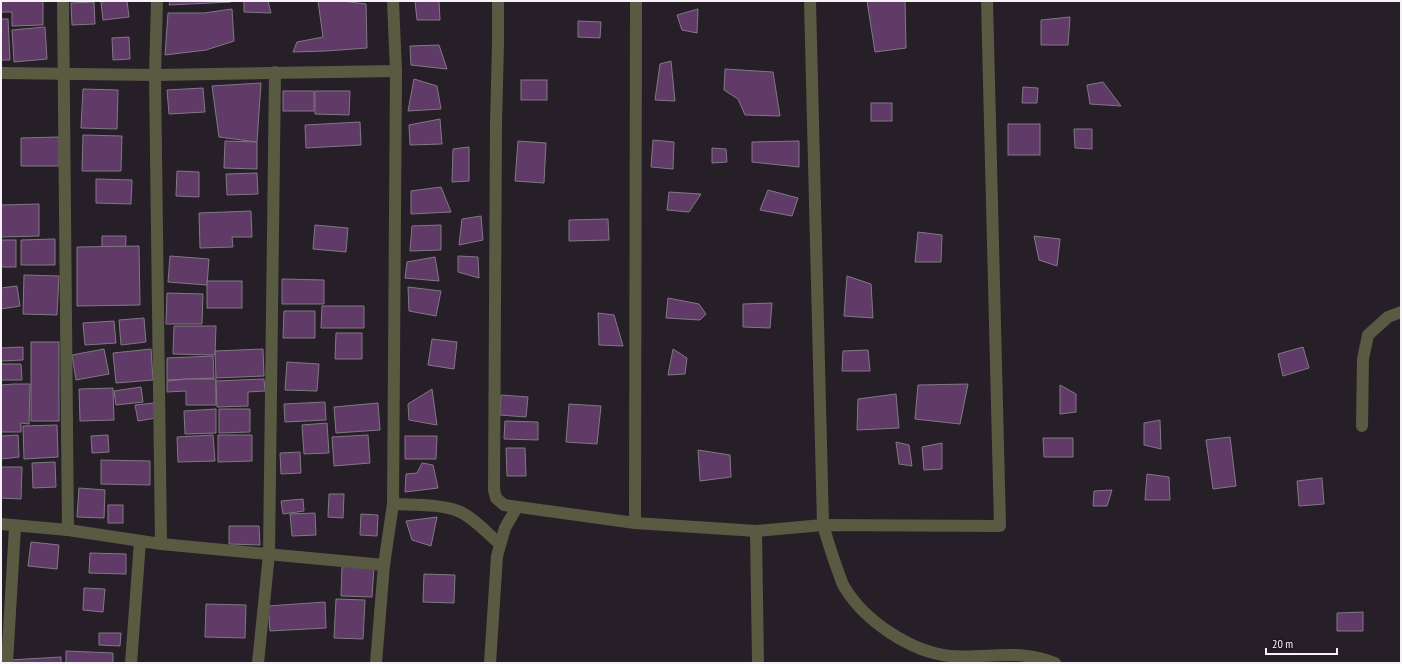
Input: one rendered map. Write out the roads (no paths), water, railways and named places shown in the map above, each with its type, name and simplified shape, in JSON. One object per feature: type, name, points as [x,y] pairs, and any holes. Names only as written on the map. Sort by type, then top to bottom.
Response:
[{"type":"street","points":[[63,1],[68,530]]},
{"type":"street","points":[[157,1],[155,75],[161,544]]},
{"type":"street","points":[[376,663],[384,565],[393,504],[396,71],[393,1]]},
{"type":"street","points":[[498,1],[494,490],[496,498],[504,505],[636,523],[756,531],[823,525],[1000,526],[987,1]]},
{"type":"street","points":[[636,1],[636,523]]},
{"type":"street","points":[[810,1],[823,525],[844,588],[864,613],[902,641],[933,653],[950,656],[1021,654],[1043,658],[1055,663]]},
{"type":"street","points":[[1,73],[155,75],[396,71]]},
{"type":"street","points":[[258,663],[269,554],[275,72]]},
{"type":"street","points":[[1362,426],[1363,359],[1368,336],[1388,317],[1401,312]]},
{"type":"street","points":[[393,504],[445,507],[459,511],[469,517],[500,544]]},
{"type":"street","points":[[490,663],[497,556],[505,528],[517,507]]},
{"type":"street","points":[[1,524],[15,527],[68,530],[140,542],[384,565]]},
{"type":"street","points":[[6,663],[15,527]]},
{"type":"street","points":[[756,531],[758,663]]},
{"type":"street","points":[[131,663],[140,542]]}]
